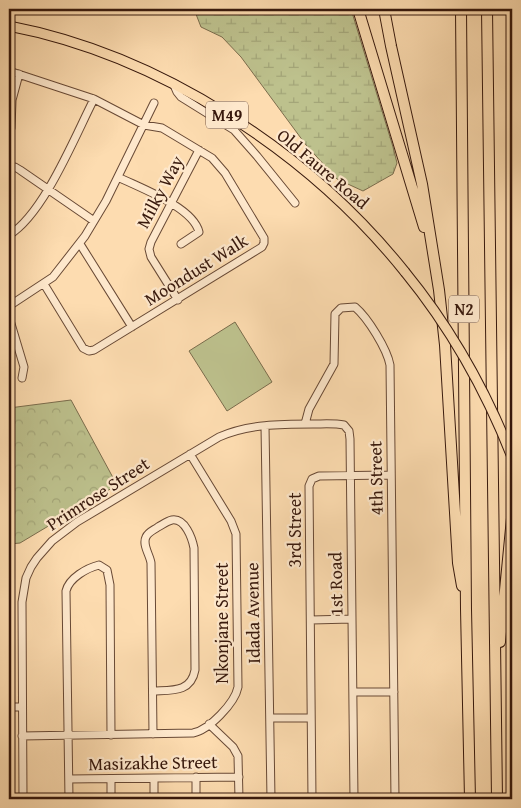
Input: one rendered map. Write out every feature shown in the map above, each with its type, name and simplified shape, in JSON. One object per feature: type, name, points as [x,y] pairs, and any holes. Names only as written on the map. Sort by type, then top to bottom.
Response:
[{"type":"highway","points":[[358,9],[434,256]]},
{"type":"highway","points":[[384,9],[422,184],[440,290],[459,575],[466,609]]},
{"type":"highway","name":"N2","points":[[460,9],[466,609],[470,799]]},
{"type":"highway","name":"N2","points":[[487,9],[497,799]]},
{"type":"highway","points":[[496,678],[512,518]]},
{"type":"main road","name":"Old Faure Road","points":[[9,26],[52,37],[140,68],[232,118],[277,149],[310,175],[358,218],[405,272],[436,314],[464,358],[497,420],[512,457]]},
{"type":"street","name":"Moondust Walk","points":[[9,71],[94,99],[144,125],[162,128],[212,158],[225,173],[262,232],[264,243],[255,252],[178,300],[99,348],[89,351],[83,348],[78,341],[44,284]]},
{"type":"street","points":[[11,128],[12,100],[19,74]]},
{"type":"street","points":[[174,85],[181,97],[234,130],[258,156],[295,203]]},
{"type":"street","points":[[9,235],[22,225],[48,190],[94,99]]},
{"type":"street","points":[[9,306],[53,277],[80,244],[118,177],[154,103]]},
{"type":"street","name":"Milky Way","points":[[178,300],[151,257],[149,249],[199,150]]},
{"type":"street","points":[[9,167],[15,167],[20,170],[94,221]]},
{"type":"street","points":[[118,177],[171,204],[190,217],[199,229],[197,234],[181,244]]},
{"type":"street","points":[[80,244],[132,328]]},
{"type":"street","name":"4th Street","points":[[305,424],[309,409],[334,364],[335,314],[341,308],[355,308],[368,322],[389,360],[395,799]]},
{"type":"street","points":[[9,317],[24,367],[22,378]]},
{"type":"street","name":"1st Road","points":[[265,426],[342,424],[347,427],[350,439],[354,799]]},
{"type":"street","name":"Primrose Street","points":[[23,799],[23,590],[26,578],[37,558],[62,532],[190,454],[228,433],[246,428],[265,426]]},
{"type":"street","name":"Idada Avenue","points":[[265,426],[270,799]]},
{"type":"street","name":"Nkonjane Street","points":[[22,736],[193,733],[202,730],[234,698],[238,687],[237,540],[234,527],[190,454]]},
{"type":"street","points":[[350,475],[390,475]]},
{"type":"street","name":"3rd Street","points":[[312,799],[310,481],[319,476],[350,475]]},
{"type":"street","points":[[153,691],[184,688],[191,681],[195,670],[194,548],[185,527],[182,523],[174,520],[169,520],[151,531],[145,538],[151,563],[153,734]]},
{"type":"street","points":[[69,799],[66,591],[67,586],[74,579],[94,566],[99,565],[107,570],[110,585],[111,735]]},
{"type":"street","points":[[311,620],[352,619]]},
{"type":"street","points":[[353,692],[394,692]]},
{"type":"street","points":[[9,707],[22,707]]},
{"type":"street","points":[[270,718],[312,718]]},
{"type":"street","points":[[209,724],[236,751],[239,762],[239,799]]},
{"type":"street","points":[[196,777],[196,799]]},
{"type":"street","name":"Masizakhe Street","points":[[69,779],[239,777]]},
{"type":"street","points":[[154,778],[154,799]]},
{"type":"street","points":[[111,779],[111,799]]},
{"type":"green space","points":[[194,9],[351,9],[393,147],[397,163],[393,174],[363,191],[337,179],[306,145],[241,57],[222,37],[201,27]]},
{"type":"green space","points":[[235,322],[272,382],[227,411],[189,351]]},
{"type":"green space","points":[[71,400],[117,485],[20,543],[9,544],[9,408]]}]
